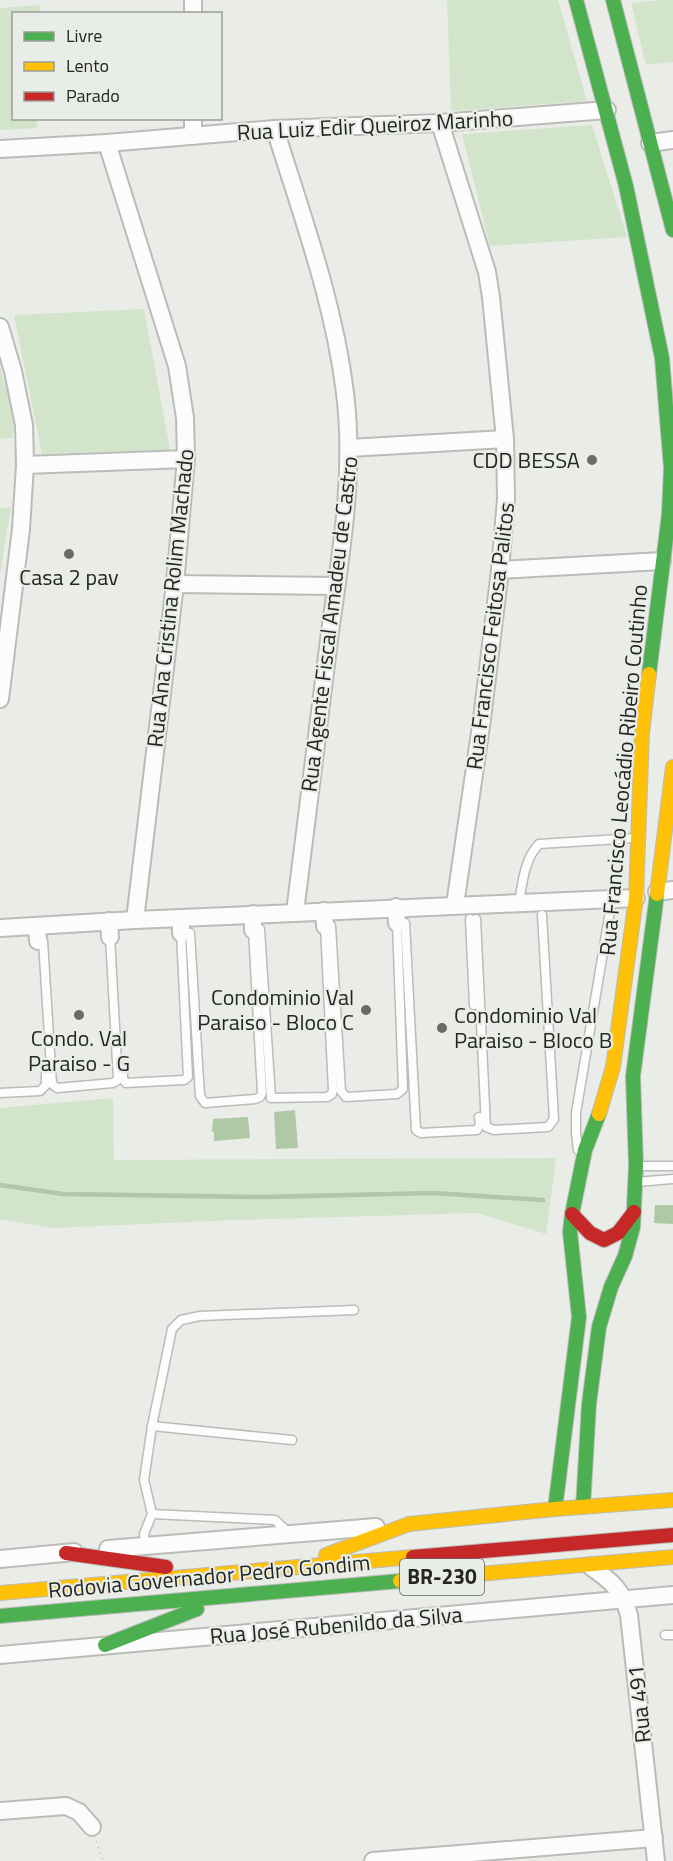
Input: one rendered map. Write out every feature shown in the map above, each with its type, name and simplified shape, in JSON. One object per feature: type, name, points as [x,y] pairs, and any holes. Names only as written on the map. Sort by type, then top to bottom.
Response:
[{"type":"main road","name":"Rua Francisco Leocádio Ribeiro Coutinho","points":[[555,1509],[579,1317],[570,1232],[572,1214],[589,1137],[603,1104],[613,1067],[636,898],[642,734],[669,514],[671,468],[670,416],[662,358],[626,186],[576,0]]},
{"type":"main road","points":[[613,0],[673,230]]},
{"type":"main road","name":"Rua Francisco Leocádio Ribeiro Coutinho","points":[[583,1507],[588,1415],[599,1326],[610,1287],[630,1243],[634,1212],[636,1166],[633,1076],[665,891],[673,767]]},
{"type":"main road","points":[[572,1214],[591,1236],[602,1240],[617,1235],[634,1212]]},
{"type":"main road","points":[[287,1569],[409,1524],[673,1500]]},
{"type":"main road","name":"Rodovia Governador Pedro Gondim","points":[[0,1593],[673,1535]]},
{"type":"main road","points":[[66,1553],[210,1575]]},
{"type":"main road","name":"Rodovia Governador Pedro Gondim","points":[[0,1616],[673,1557]]},
{"type":"main road","points":[[105,1646],[229,1596]]},
{"type":"street","name":"Rua Luiz Edir Queiroz Marinho","points":[[0,149],[275,129],[440,123],[607,110]]},
{"type":"street","points":[[193,120],[193,136]]},
{"type":"street","name":"Rua Francisco Feitosa Palitos","points":[[440,123],[487,272],[505,439],[506,499],[482,719],[469,910]]},
{"type":"street","name":"Rua Agente Fiscal Amadeu de Castro","points":[[275,129],[339,345],[346,394],[349,448],[343,541],[295,912]]},
{"type":"street","points":[[650,143],[673,140]]},
{"type":"street","name":"Rua Ana Cristina Rolim Machado","points":[[107,143],[177,366],[185,417],[186,459],[176,584],[135,920]]},
{"type":"street","points":[[0,327],[13,371],[24,425],[25,465],[21,529],[7,592],[0,699]]},
{"type":"street","points":[[349,448],[505,439]]},
{"type":"street","points":[[25,465],[186,459]]},
{"type":"street","points":[[500,570],[662,561]]},
{"type":"street","points":[[176,584],[336,586]]},
{"type":"street","points":[[0,928],[40,933],[112,929],[135,920],[185,925],[256,922],[295,912],[328,918],[469,910],[519,902],[542,908],[612,898],[636,898]]},
{"type":"street","points":[[2,1557],[409,1524]]},
{"type":"street","points":[[586,1564],[609,1580],[625,1599]]},
{"type":"street","name":"Rua José Rubenildo da Silva","points":[[0,1655],[673,1595]]},
{"type":"street","name":"Rua 491","points":[[625,1599],[629,1615],[656,1861]]},
{"type":"street","points":[[0,1810],[66,1806],[79,1812],[92,1827]]},
{"type":"street","points":[[373,1861],[493,1856],[654,1838]]},
{"type":"lane","points":[[519,902],[525,867],[532,851],[539,844],[639,838]]},
{"type":"lane","points":[[581,1166],[576,1133],[576,1113],[612,898]]},
{"type":"lane","points":[[469,910],[486,1127],[494,1130],[548,1127],[554,1119],[542,908]]},
{"type":"lane","points":[[400,915],[416,1130],[421,1133],[477,1130],[480,1125],[469,910]]},
{"type":"lane","points":[[328,918],[341,1091],[346,1097],[397,1094],[403,1089],[400,915]]},
{"type":"lane","points":[[256,922],[271,1098],[327,1097],[332,1094],[333,1090],[328,918]]},
{"type":"lane","points":[[185,925],[200,1099],[205,1103],[255,1099],[262,1094],[256,922]]},
{"type":"lane","points":[[112,929],[123,1079],[126,1083],[184,1080],[188,1077],[185,925]]},
{"type":"lane","points":[[40,933],[52,1084],[57,1088],[113,1083],[118,1080],[112,929]]},
{"type":"lane","points":[[0,1093],[40,1091],[46,1085],[40,933]]},
{"type":"lane","points":[[636,1166],[673,1166]]},
{"type":"lane","points":[[635,1182],[673,1179]]},
{"type":"lane","points":[[145,1545],[144,1534],[152,1514],[144,1480],[152,1426],[172,1329],[181,1320],[200,1316],[354,1310]]},
{"type":"lane","points":[[152,1426],[292,1440]]},
{"type":"lane","points":[[152,1514],[275,1520],[291,1534]]},
{"type":"path","points":[[92,1827],[103,1861]]},
{"type":"shaded area","points":[[447,0],[558,0],[587,101],[451,111]]},
{"type":"shaded area","points":[[673,0],[673,62],[646,65],[631,3]]},
{"type":"shaded area","points":[[40,5],[40,12],[12,12],[12,120],[37,120],[37,128],[0,130],[0,8]]},
{"type":"shaded area","points":[[592,125],[627,237],[490,246],[462,134]]},
{"type":"shaded area","points":[[144,309],[170,450],[42,454],[14,315]]},
{"type":"shaded area","points":[[0,366],[14,418],[13,438],[0,439]]},
{"type":"shaded area","points":[[11,507],[0,574],[0,508]]},
{"type":"shaded area","points":[[113,1098],[114,1160],[556,1158],[546,1234],[477,1213],[53,1228],[0,1219],[0,1108]]},
{"type":"shaded area","points":[[295,1110],[298,1148],[276,1149],[274,1112]]},
{"type":"shaded area","points":[[248,1117],[250,1138],[214,1141],[213,1119]]},
{"type":"shaded area","points":[[655,1205],[673,1205],[673,1224],[654,1223]]},
{"type":"waterway","points":[[0,1185],[63,1194],[263,1197],[434,1193],[543,1200]]},
{"type":"traffic: fast","points":[[576,0],[626,186],[662,358],[671,468],[669,514],[649,674]]},
{"type":"traffic: fast","points":[[613,0],[673,230]]},
{"type":"traffic: fast","points":[[583,1507],[589,1404],[599,1327],[633,1227],[636,1166],[633,1076],[657,894]]},
{"type":"traffic: fast","points":[[555,1509],[579,1317],[570,1232],[572,1214],[585,1150],[599,1114]]},
{"type":"traffic: fast","points":[[0,1616],[400,1581]]},
{"type":"traffic: fast","points":[[105,1645],[197,1609]]},
{"type":"traffic: slow","points":[[599,1114],[613,1067],[636,898],[642,733],[649,674]]},
{"type":"traffic: slow","points":[[657,894],[673,767]]},
{"type":"traffic: slow","points":[[409,1524],[673,1500]]},
{"type":"traffic: slow","points":[[326,1555],[409,1524]]},
{"type":"traffic: slow","points":[[0,1593],[413,1557]]},
{"type":"traffic: slow","points":[[400,1581],[673,1557]]},
{"type":"traffic: jam","points":[[572,1214],[590,1233],[604,1240],[618,1233],[634,1212]]},
{"type":"traffic: jam","points":[[413,1557],[673,1535]]},
{"type":"traffic: jam","points":[[66,1553],[166,1567]]},
{"type":"place","name":"CDD BESSA","points":[[592,460]]},
{"type":"place","name":"Casa 2 pav","points":[[69,554]]},
{"type":"place","name":"Condominio Val Paraiso - Bloco C","points":[[366,1010]]},
{"type":"place","name":"Condo. Val Paraiso - G","points":[[79,1015]]},
{"type":"place","name":"Condominio Val Paraiso - Bloco B","points":[[442,1028]]}]
